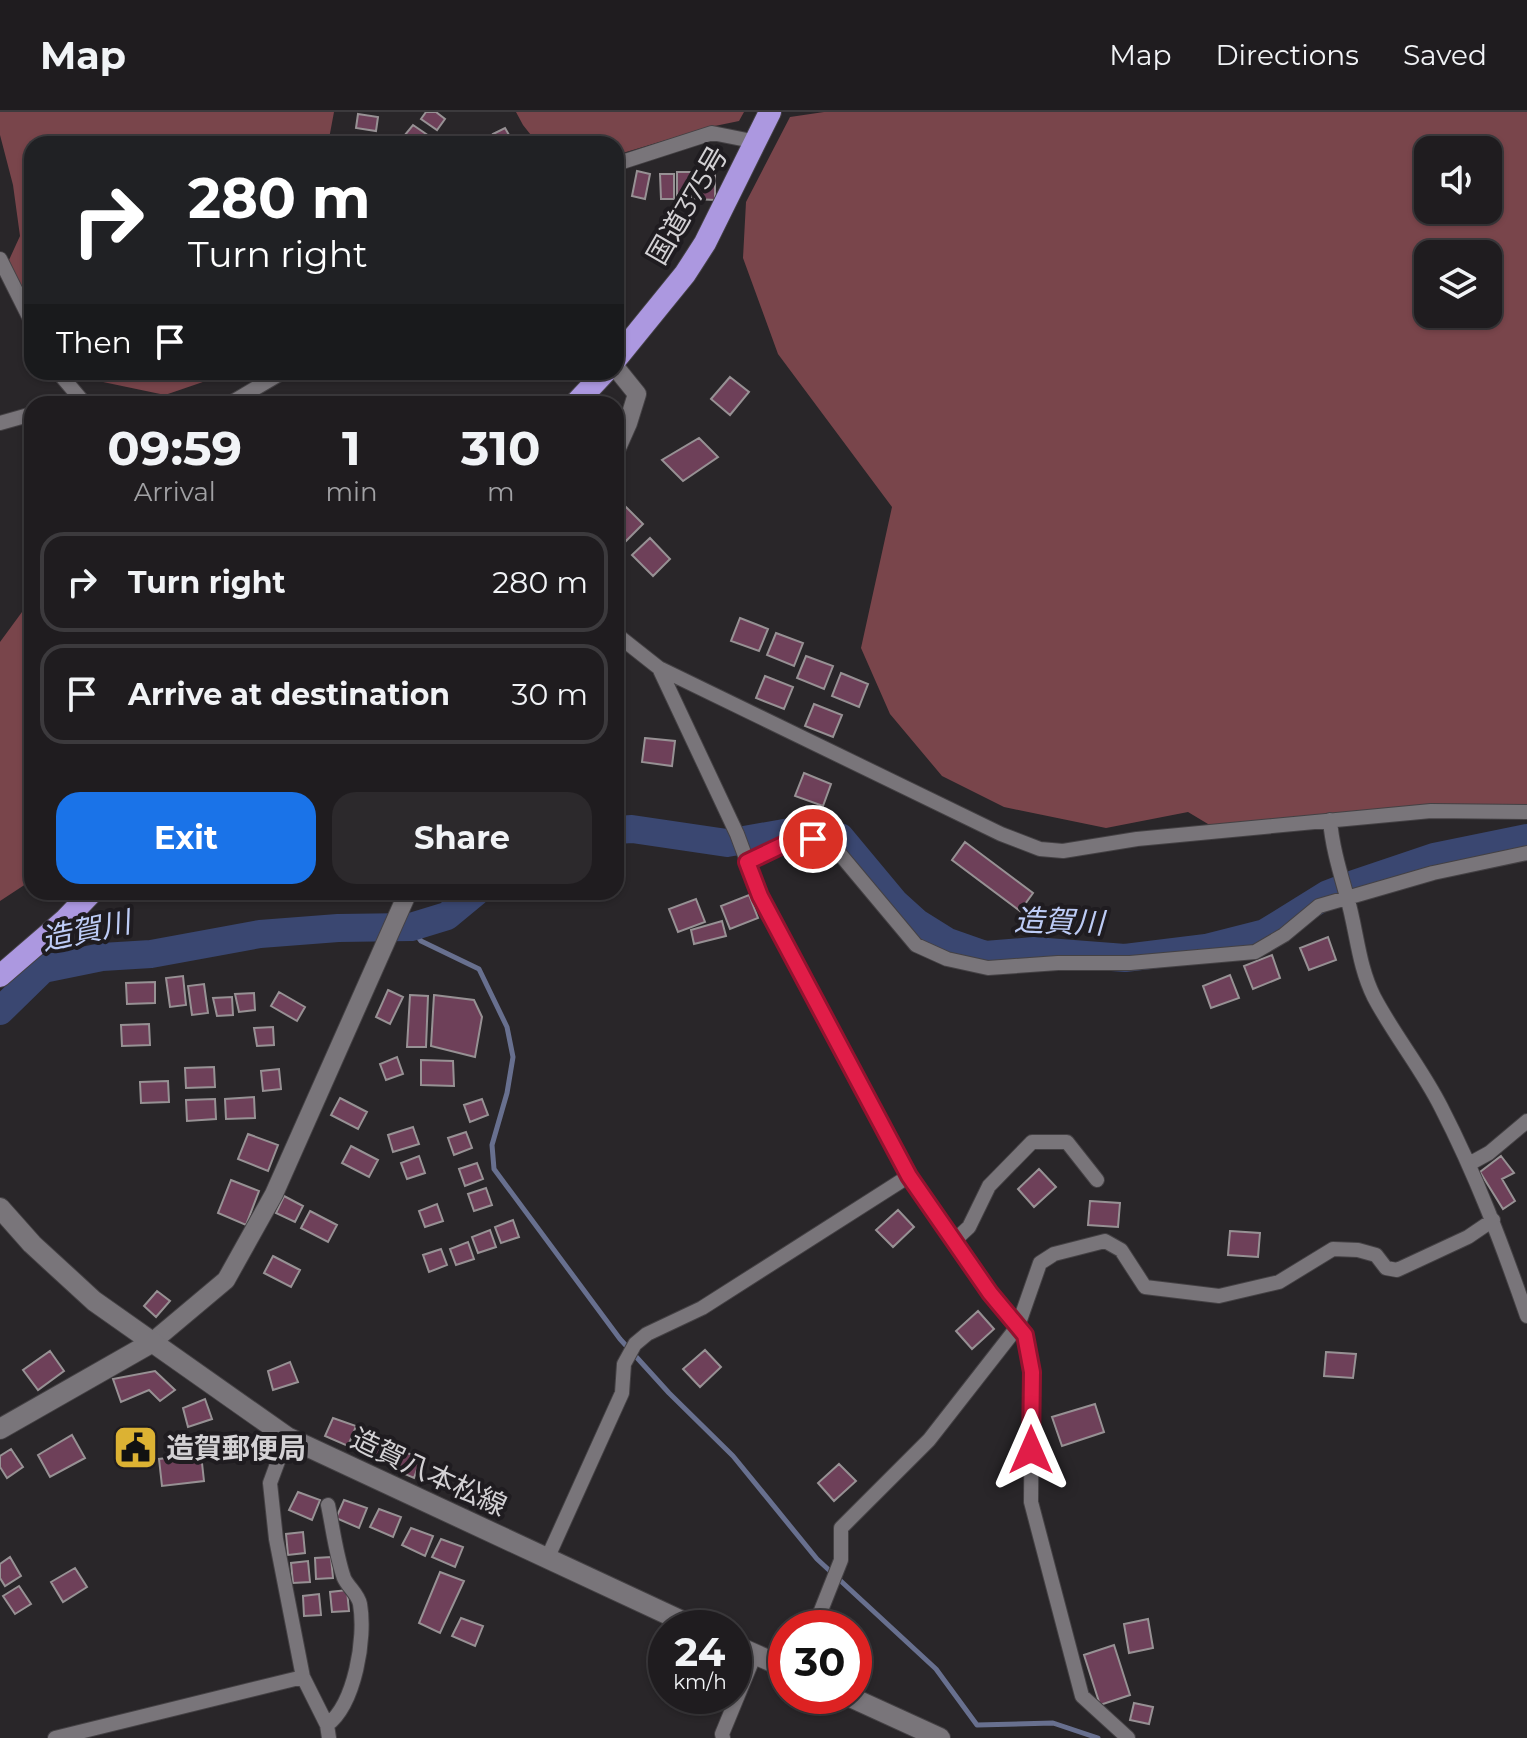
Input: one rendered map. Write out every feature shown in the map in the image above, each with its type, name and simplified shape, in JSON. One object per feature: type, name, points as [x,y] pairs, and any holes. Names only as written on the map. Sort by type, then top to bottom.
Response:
[{"type":"highway","name":"国道375号","points":[[624,349],[685,274],[705,243],[770,112]]},
{"type":"highway","points":[[582,396],[598,380]]},
{"type":"highway","points":[[0,976],[84,900]]},
{"type":"main road","name":"造賀八本松線","points":[[0,1208],[32,1244],[94,1301],[287,1437],[658,1610]]},
{"type":"main road","points":[[0,1429],[151,1343]]},
{"type":"main road","points":[[752,1653],[768,1660]]},
{"type":"main road","points":[[872,1707],[940,1738]]},
{"type":"street","points":[[624,161],[712,133],[757,142]]},
{"type":"street","points":[[0,259],[24,307]]},
{"type":"street","points":[[624,378],[637,394],[624,429]]},
{"type":"street","points":[[65,380],[78,396]]},
{"type":"street","points":[[242,396],[270,380]]},
{"type":"street","points":[[0,423],[24,416]]},
{"type":"street","points":[[624,640],[659,668],[1001,834],[1040,849],[1063,851],[1137,839],[1431,811],[1527,812]]},
{"type":"street","points":[[659,668],[737,834],[760,896],[909,1176],[990,1293],[1025,1335],[1032,1372],[1031,1502],[1082,1696],[1128,1738]]},
{"type":"street","points":[[1330,820],[1360,964],[1375,998],[1439,1104],[1469,1164],[1493,1220],[1527,1316]]},
{"type":"street","points":[[745,856],[789,842],[813,839],[834,847],[916,945],[947,959],[988,968],[1058,963],[1130,963],[1255,952],[1284,935],[1345,889],[1527,853]]},
{"type":"street","points":[[151,1343],[226,1280],[274,1194],[404,900]]},
{"type":"street","points":[[1469,1164],[1489,1153],[1527,1121]]},
{"type":"street","points":[[955,1240],[969,1227],[989,1186],[1032,1142],[1067,1142],[1097,1180]]},
{"type":"street","points":[[547,1559],[622,1393],[624,1364],[635,1344],[647,1334],[702,1308],[909,1176]]},
{"type":"street","points":[[821,1610],[841,1560],[841,1528],[929,1440],[1018,1326],[1040,1263],[1054,1254],[1105,1241],[1121,1250],[1145,1287],[1219,1296],[1279,1282],[1333,1249],[1358,1250],[1376,1255],[1386,1268],[1397,1270],[1468,1237],[1493,1220]]},
{"type":"street","points":[[287,1437],[270,1483],[276,1539],[303,1677],[328,1731]]},
{"type":"street","points":[[328,1505],[345,1580],[360,1601],[360,1624],[358,1668],[338,1716],[328,1731]]},
{"type":"street","points":[[723,1738],[755,1654]]},
{"type":"street","points":[[55,1738],[303,1677]]},
{"type":"shaded area","points":[[0,112],[334,112],[330,136],[24,136],[24,293],[9,260],[20,236],[13,185],[0,135]]},
{"type":"shaded area","points":[[516,112],[744,112],[739,121],[624,153],[624,136],[532,136]]},
{"type":"shaded area","points":[[824,112],[1527,112],[1527,812],[1449,811],[1223,833],[1188,812],[1106,828],[1004,807],[942,776],[890,714],[861,648],[892,507],[778,354],[743,258],[746,202],[790,117]]},
{"type":"shaded area","points":[[94,380],[209,380],[165,395]]},
{"type":"shaded area","points":[[24,612],[24,885],[0,901],[0,642]]},
{"type":"building","points":[[426,112],[436,112],[445,119],[437,130],[421,119]]},
{"type":"building","points":[[358,114],[378,117],[376,131],[356,128]]},
{"type":"building","points":[[413,125],[429,136],[404,136]]},
{"type":"building","points":[[505,128],[510,136],[494,136]]},
{"type":"building","points":[[637,171],[650,174],[645,199],[632,196]]},
{"type":"building","points":[[677,172],[691,172],[691,197],[677,197]]},
{"type":"building","points":[[660,174],[674,174],[674,199],[661,199]]},
{"type":"building","points":[[695,174],[715,175],[715,200],[695,199]]},
{"type":"building","points":[[730,377],[749,392],[730,415],[711,399]]},
{"type":"building","points":[[699,438],[718,457],[683,481],[662,460]]},
{"type":"building","points":[[624,505],[643,524],[626,541],[624,539]]},
{"type":"building","points":[[650,538],[670,559],[653,576],[632,555]]},
{"type":"building","points":[[740,618],[768,629],[759,651],[731,641]]},
{"type":"building","points":[[776,633],[803,643],[794,666],[767,655]]},
{"type":"building","points":[[806,656],[833,666],[824,689],[797,678]]},
{"type":"building","points":[[841,673],[868,684],[859,707],[832,696]]},
{"type":"building","points":[[765,676],[793,687],[784,709],[756,698]]},
{"type":"building","points":[[814,704],[842,715],[833,737],[805,726]]},
{"type":"building","points":[[645,738],[675,741],[672,766],[642,762]]},
{"type":"building","points":[[804,773],[831,784],[823,806],[795,796]]},
{"type":"building","points":[[965,842],[1033,893],[1020,911],[952,860]]},
{"type":"building","points":[[749,895],[758,918],[730,929],[721,906]]},
{"type":"building","points":[[696,899],[705,922],[678,932],[669,909]]},
{"type":"building","points":[[722,921],[726,936],[694,944],[691,930]]},
{"type":"building","points":[[1328,937],[1336,960],[1309,970],[1300,948]]},
{"type":"building","points":[[1272,955],[1280,978],[1253,989],[1244,966]]},
{"type":"building","points":[[1230,975],[1239,998],[1211,1008],[1203,986]]},
{"type":"building","points":[[183,976],[186,1005],[170,1007],[166,978]]},
{"type":"building","points":[[155,982],[155,1003],[127,1004],[126,983]]},
{"type":"building","points":[[204,984],[208,1013],[192,1015],[188,986]]},
{"type":"building","points":[[388,990],[403,997],[390,1024],[376,1017]]},
{"type":"building","points":[[279,992],[305,1007],[297,1021],[271,1006]]},
{"type":"building","points":[[254,993],[255,1010],[239,1012],[235,994]]},
{"type":"building","points":[[410,995],[428,996],[426,1047],[407,1047]]},
{"type":"building","points":[[434,995],[474,1000],[482,1017],[475,1057],[431,1046]]},
{"type":"building","points":[[232,997],[233,1015],[217,1016],[213,998]]},
{"type":"building","points":[[149,1024],[150,1045],[122,1046],[121,1025]]},
{"type":"building","points":[[273,1027],[274,1045],[257,1046],[254,1028]]},
{"type":"building","points":[[397,1057],[403,1074],[386,1080],[380,1064]]},
{"type":"building","points":[[421,1060],[453,1061],[454,1086],[421,1085]]},
{"type":"building","points":[[214,1067],[215,1087],[186,1088],[185,1068]]},
{"type":"building","points":[[279,1069],[281,1089],[263,1091],[261,1071]]},
{"type":"building","points":[[168,1081],[169,1102],[141,1103],[140,1082]]},
{"type":"building","points":[[254,1097],[255,1118],[226,1119],[225,1099]]},
{"type":"building","points":[[340,1098],[367,1112],[358,1129],[331,1115]]},
{"type":"building","points":[[215,1099],[216,1119],[187,1121],[186,1100]]},
{"type":"building","points":[[482,1099],[488,1115],[470,1122],[464,1105]]},
{"type":"building","points":[[413,1127],[419,1144],[393,1152],[388,1135]]},
{"type":"building","points":[[466,1132],[472,1148],[454,1155],[448,1138]]},
{"type":"building","points":[[248,1134],[278,1145],[268,1171],[238,1159]]},
{"type":"building","points":[[351,1146],[378,1160],[369,1177],[342,1163]]},
{"type":"building","points":[[419,1156],[425,1173],[407,1179],[401,1163]]},
{"type":"building","points":[[1501,1156],[1514,1173],[1502,1179],[1515,1201],[1503,1209],[1480,1172]]},
{"type":"building","points":[[477,1163],[483,1179],[465,1186],[459,1169]]},
{"type":"building","points":[[1039,1169],[1056,1187],[1034,1207],[1018,1189]]},
{"type":"building","points":[[231,1180],[259,1191],[246,1225],[218,1213]]},
{"type":"building","points":[[486,1188],[492,1205],[474,1211],[468,1194]]},
{"type":"building","points":[[284,1196],[303,1206],[295,1222],[276,1213]]},
{"type":"building","points":[[1090,1201],[1120,1203],[1118,1227],[1088,1225]]},
{"type":"building","points":[[437,1204],[443,1221],[425,1227],[419,1211]]},
{"type":"building","points":[[898,1210],[914,1227],[893,1247],[876,1230]]},
{"type":"building","points":[[310,1211],[337,1225],[328,1242],[301,1228]]},
{"type":"building","points":[[513,1220],[519,1237],[501,1243],[495,1227]]},
{"type":"building","points":[[490,1230],[496,1247],[478,1253],[472,1237]]},
{"type":"building","points":[[1230,1231],[1260,1233],[1258,1257],[1228,1255]]},
{"type":"building","points":[[468,1242],[474,1259],[456,1265],[450,1249]]},
{"type":"building","points":[[441,1249],[447,1265],[429,1272],[423,1255]]},
{"type":"building","points":[[273,1256],[300,1270],[291,1287],[264,1273]]},
{"type":"building","points":[[157,1291],[170,1301],[156,1317],[144,1306]]},
{"type":"building","points":[[978,1311],[994,1329],[972,1349],[956,1331]]},
{"type":"building","points":[[705,1350],[721,1367],[700,1387],[683,1369]]},
{"type":"building","points":[[50,1351],[64,1371],[38,1390],[23,1370]]},
{"type":"building","points":[[1326,1352],[1356,1354],[1353,1378],[1324,1376]]},
{"type":"building","points":[[290,1362],[298,1382],[273,1390],[268,1371]]},
{"type":"building","points":[[155,1371],[175,1390],[160,1401],[149,1390],[121,1402],[113,1379]]},
{"type":"building","points":[[205,1399],[212,1419],[188,1427],[183,1408]]},
{"type":"building","points":[[1095,1404],[1104,1432],[1062,1446],[1052,1417]]},
{"type":"building","points":[[333,1418],[356,1426],[348,1446],[325,1436]]},
{"type":"building","points":[[72,1435],[85,1458],[50,1477],[38,1455]]},
{"type":"building","points":[[365,1435],[387,1443],[379,1463],[356,1452]]},
{"type":"building","points":[[147,1436],[151,1460],[130,1463],[127,1438]]},
{"type":"building","points":[[11,1449],[23,1467],[7,1478],[0,1467],[0,1456]]},
{"type":"building","points":[[399,1450],[421,1458],[414,1478],[391,1468]]},
{"type":"building","points":[[201,1454],[204,1481],[162,1486],[159,1459]]},
{"type":"building","points":[[839,1464],[856,1481],[834,1501],[818,1483]]},
{"type":"building","points":[[298,1492],[320,1500],[312,1520],[289,1510]]},
{"type":"building","points":[[344,1500],[367,1508],[359,1528],[336,1518]]},
{"type":"building","points":[[379,1509],[401,1517],[393,1537],[370,1527]]},
{"type":"building","points":[[411,1528],[433,1536],[425,1556],[402,1545]]},
{"type":"building","points":[[303,1532],[305,1553],[288,1555],[286,1534]]},
{"type":"building","points":[[441,1539],[463,1547],[455,1567],[432,1557]]},
{"type":"building","points":[[10,1557],[21,1576],[5,1586],[0,1578],[0,1564]]},
{"type":"building","points":[[331,1557],[333,1578],[316,1579],[315,1558]]},
{"type":"building","points":[[308,1561],[310,1582],[293,1583],[291,1563]]},
{"type":"building","points":[[75,1568],[87,1587],[63,1602],[51,1582]]},
{"type":"building","points":[[440,1572],[464,1581],[440,1633],[419,1623]]},
{"type":"building","points":[[19,1586],[31,1604],[15,1614],[3,1596]]},
{"type":"building","points":[[347,1590],[349,1611],[332,1612],[330,1592]]},
{"type":"building","points":[[319,1594],[321,1615],[304,1616],[303,1596]]},
{"type":"building","points":[[461,1618],[483,1626],[475,1646],[452,1636]]},
{"type":"building","points":[[1148,1619],[1153,1648],[1129,1653],[1124,1624]]},
{"type":"building","points":[[1114,1645],[1130,1695],[1100,1705],[1084,1655]]},
{"type":"building","points":[[1134,1703],[1153,1707],[1149,1724],[1130,1720]]},
{"type":"waterway","name":"造賀川","points":[[624,830],[727,843],[801,830],[840,837],[895,903],[916,922],[948,942],[985,955],[1034,951],[1125,958],[1206,948],[1265,933],[1328,894],[1354,884],[1434,857],[1527,838]]},
{"type":"waterway","name":"造賀川","points":[[0,1011],[43,969],[102,957],[151,954],[260,934],[411,927],[447,916],[466,900]]},
{"type":"waterway","points":[[411,927],[421,941],[479,969],[507,1027],[513,1057],[507,1093],[492,1145],[494,1169],[620,1339],[733,1456],[817,1559],[936,1669],[977,1725],[1053,1723],[1098,1738]]},
{"type":"place","name":"造賀郵便局","points":[[135,1448]]},
{"type":"route","points":[[813,839],[789,842],[747,862],[760,896],[909,1176],[990,1293],[1025,1335],[1032,1372],[1031,1450]]}]
